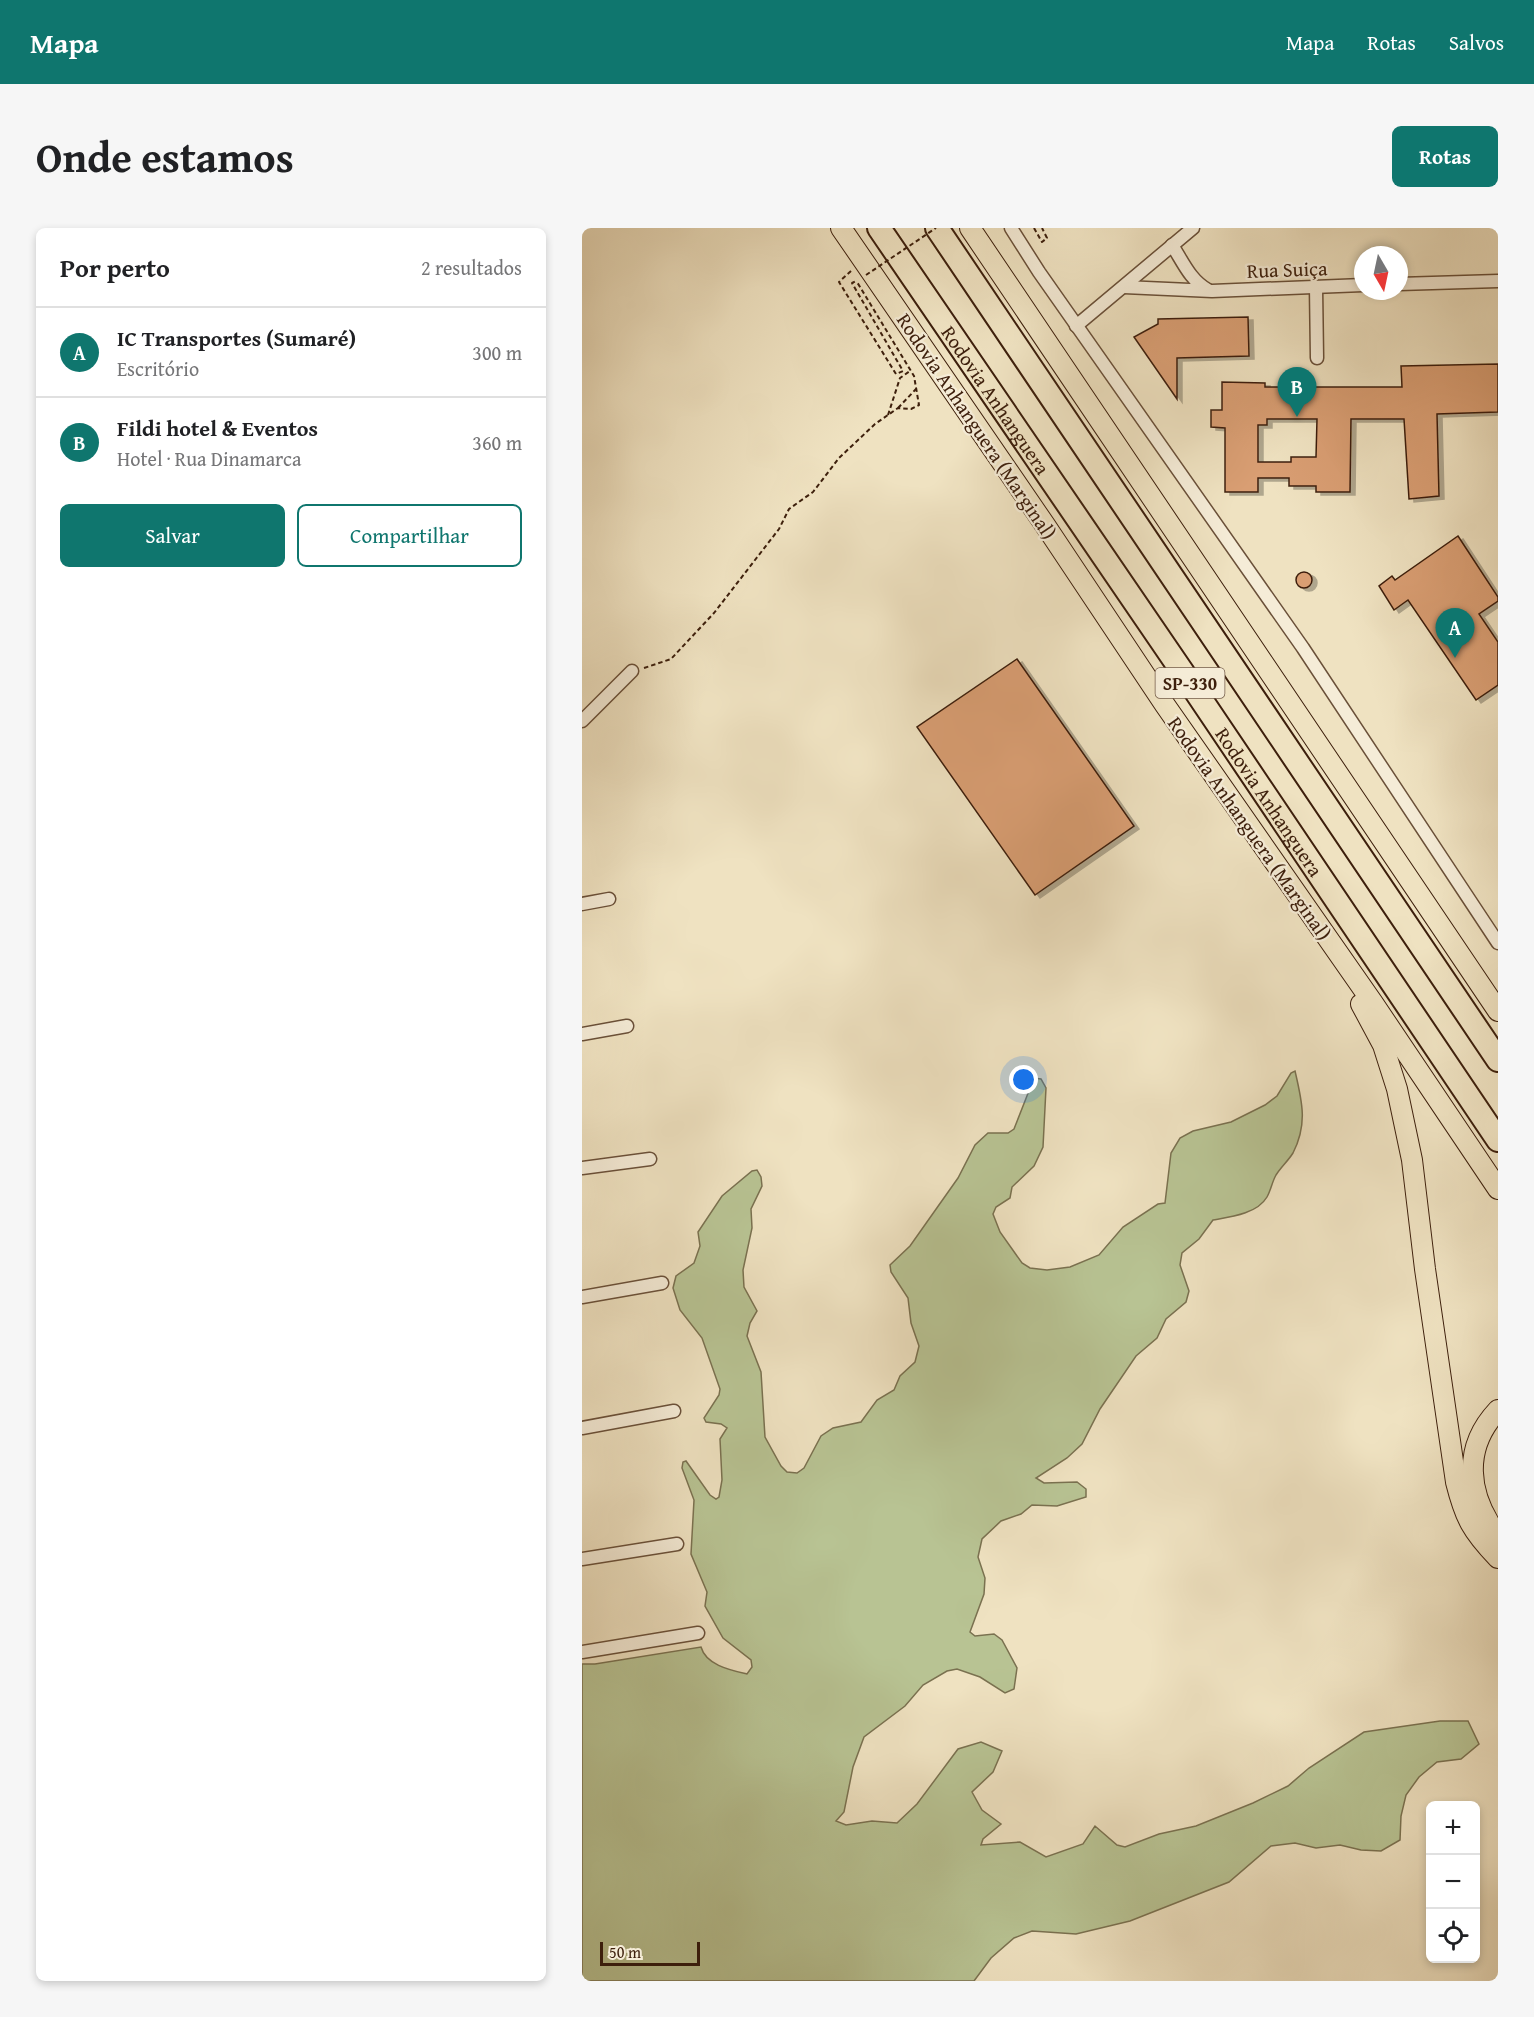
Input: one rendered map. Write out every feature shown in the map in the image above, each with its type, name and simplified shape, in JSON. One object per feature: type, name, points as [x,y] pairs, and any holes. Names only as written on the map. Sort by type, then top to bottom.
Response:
[{"type":"highway","name":"Rodovia Anhanguera (Marginal)","points":[[842,228],[865,268],[1045,525],[1165,705],[1373,1003],[1498,1189]]},
{"type":"highway","name":"Rodovia Anhanguera","points":[[879,228],[1197,693],[1498,1140]]},
{"type":"highway","name":"SP-330","points":[[937,228],[1498,1060]]},
{"type":"highway","points":[[970,228],[1498,1011]]},
{"type":"highway","points":[[1279,868],[1358,998],[1383,1045],[1397,1089],[1412,1160],[1425,1269],[1456,1482],[1463,1510],[1478,1537],[1498,1558]]},
{"type":"highway","points":[[1498,1410],[1477,1439],[1472,1476],[1480,1505],[1498,1536]]},
{"type":"street","points":[[1011,228],[1076,326],[1303,648],[1498,943]]},
{"type":"street","points":[[1076,326],[1193,228]]},
{"type":"street","points":[[1172,245],[1196,283],[1212,291]]},
{"type":"street","points":[[1408,284],[1498,281]]},
{"type":"street","name":"Rua Suiça","points":[[1124,287],[1212,291],[1354,285]]},
{"type":"street","points":[[1316,287],[1317,358]]},
{"type":"street","points":[[582,721],[633,671]]},
{"type":"street","points":[[582,903],[609,899]]},
{"type":"street","points":[[582,1034],[627,1026]]},
{"type":"street","points":[[582,1168],[650,1159]]},
{"type":"street","points":[[582,1297],[662,1283]]},
{"type":"street","points":[[582,1428],[674,1411]]},
{"type":"street","points":[[582,1559],[677,1544]]},
{"type":"street","points":[[582,1652],[698,1632]]},
{"type":"path","points":[[898,408],[911,409],[919,405],[914,376],[856,281],[852,283],[903,371],[896,374],[839,282],[937,228]]},
{"type":"path","points":[[1034,228],[1042,242],[1047,238],[1042,228]]},
{"type":"path","points":[[888,415],[900,378],[910,371]]},
{"type":"path","points":[[633,671],[671,659],[714,613],[779,529],[789,509],[813,492],[839,458],[875,424],[898,408],[916,389]]},
{"type":"green space","points":[[1295,1071],[1302,1112],[1301,1132],[1293,1153],[1276,1175],[1267,1197],[1263,1203],[1250,1211],[1213,1220],[1199,1239],[1182,1253],[1180,1265],[1189,1291],[1186,1302],[1166,1319],[1157,1338],[1136,1356],[1100,1409],[1082,1444],[1067,1458],[1036,1478],[1044,1483],[1077,1482],[1086,1489],[1086,1497],[1057,1506],[1032,1505],[1021,1514],[1001,1521],[982,1539],[978,1557],[985,1578],[984,1594],[970,1632],[975,1636],[994,1634],[1002,1640],[1017,1668],[1014,1689],[1005,1693],[980,1677],[957,1669],[947,1671],[923,1685],[905,1706],[864,1737],[853,1767],[844,1812],[836,1821],[846,1825],[872,1821],[897,1823],[917,1804],[958,1749],[981,1742],[1002,1751],[993,1772],[972,1792],[982,1810],[1001,1824],[983,1839],[981,1845],[1020,1842],[1046,1857],[1083,1844],[1095,1826],[1117,1845],[1125,1847],[1159,1834],[1196,1826],[1288,1786],[1309,1768],[1364,1732],[1440,1721],[1468,1721],[1479,1744],[1461,1759],[1437,1762],[1419,1777],[1406,1795],[1401,1816],[1400,1840],[1381,1851],[1361,1850],[1340,1845],[1316,1848],[1295,1843],[1271,1846],[1229,1882],[1130,1921],[1076,1934],[1032,1931],[1014,1938],[991,1958],[974,1981],[582,1981],[582,1664],[595,1664],[701,1647],[708,1658],[726,1668],[747,1674],[752,1667],[751,1660],[723,1638],[705,1606],[707,1592],[691,1554],[694,1500],[682,1468],[683,1462],[686,1461],[710,1495],[716,1499],[719,1497],[722,1480],[720,1439],[727,1428],[721,1424],[706,1422],[704,1418],[719,1395],[720,1389],[702,1338],[680,1310],[673,1288],[676,1276],[694,1263],[700,1246],[698,1232],[722,1196],[752,1171],[757,1170],[762,1186],[751,1209],[752,1228],[743,1270],[744,1287],[757,1311],[750,1323],[747,1336],[761,1372],[765,1437],[781,1466],[787,1472],[797,1473],[804,1468],[821,1436],[833,1428],[861,1422],[877,1400],[894,1390],[900,1376],[915,1362],[919,1346],[911,1323],[908,1298],[891,1272],[890,1265],[910,1246],[958,1178],[975,1145],[988,1133],[1008,1133],[1014,1129],[1034,1078],[1041,1079],[1046,1088],[1043,1147],[1034,1166],[1012,1187],[1010,1198],[996,1207],[993,1214],[1000,1232],[1022,1263],[1030,1268],[1047,1270],[1070,1267],[1099,1255],[1123,1227],[1158,1204],[1165,1203],[1171,1153],[1180,1138],[1193,1131],[1231,1122],[1265,1105],[1277,1096],[1291,1073]]},
{"type":"building","points":[[1248,317],[1249,356],[1177,358],[1177,399],[1134,337],[1158,324],[1158,319]]},
{"type":"building","points":[[1498,364],[1498,412],[1437,414],[1439,496],[1409,499],[1404,419],[1351,419],[1350,492],[1316,492],[1316,486],[1289,486],[1289,478],[1258,478],[1258,492],[1225,492],[1225,428],[1211,427],[1211,410],[1222,410],[1222,382],[1265,383],[1265,387],[1402,387],[1401,366]],"holes":[[[1267,419],[1317,419],[1316,457],[1291,457],[1291,462],[1258,462],[1258,425],[1267,425]]]},
{"type":"building","points":[[1458,536],[1498,597],[1498,601],[1479,614],[1498,642],[1498,685],[1476,700],[1408,600],[1394,610],[1379,586],[1392,576],[1395,580]]},
{"type":"building","points":[[1304,572],[1310,574],[1312,580],[1310,586],[1304,588],[1298,586],[1296,580],[1298,574]]},
{"type":"building","points":[[1017,659],[1134,826],[1035,895],[917,727]]},
{"type":"place","name":"Fildi hotel & Eventos","points":[[1297,417]]},
{"type":"place","name":"IC Transportes (Sumaré)","points":[[1455,658]]}]
